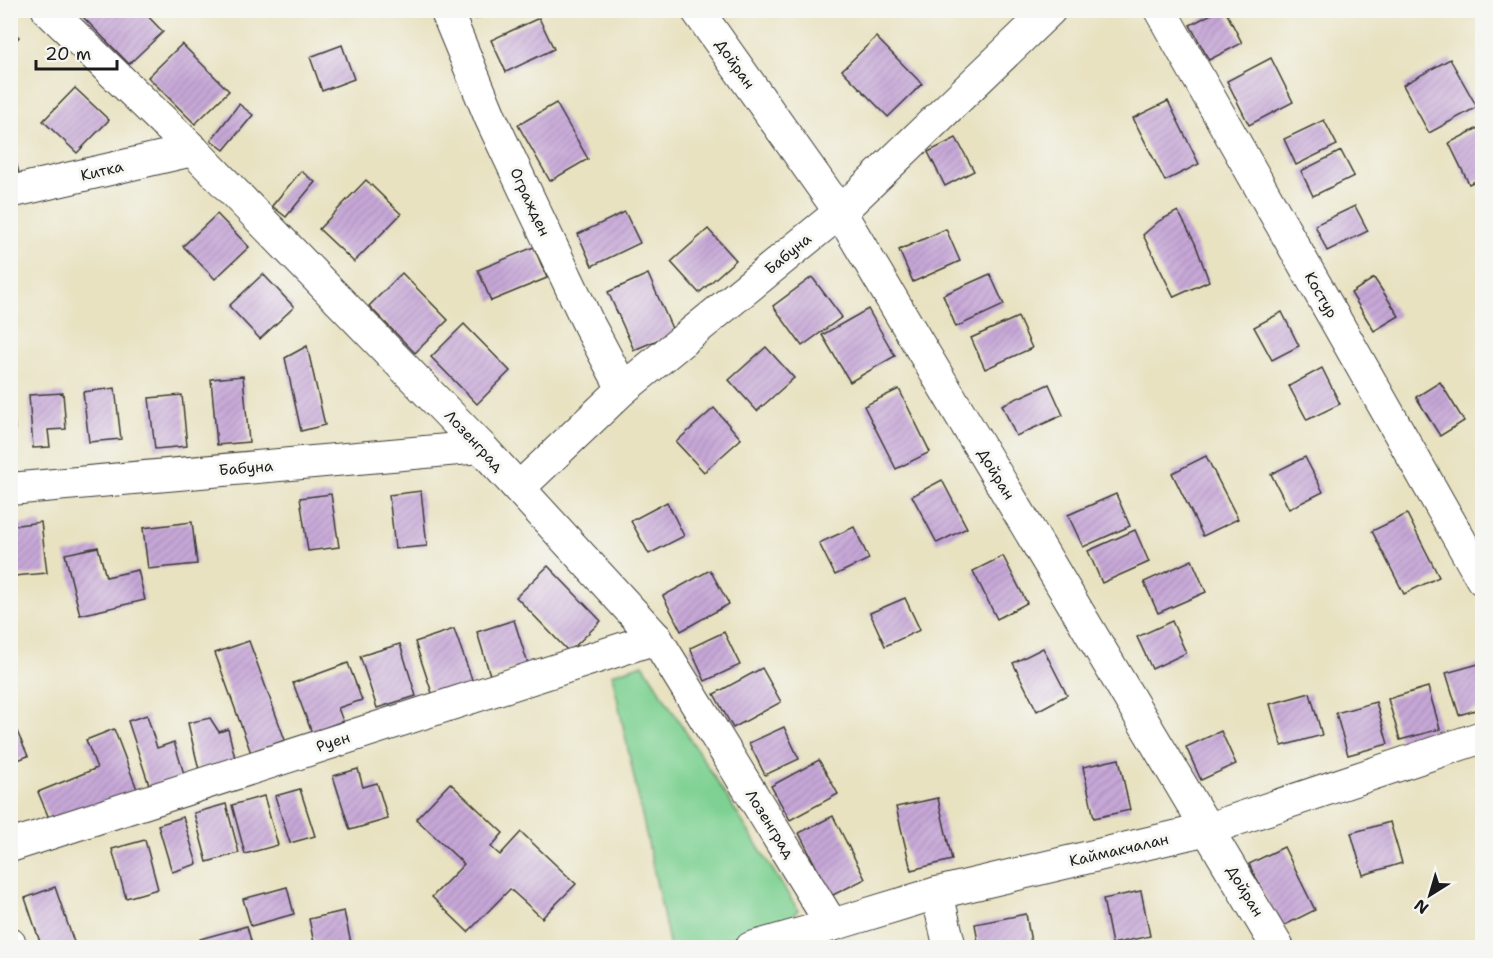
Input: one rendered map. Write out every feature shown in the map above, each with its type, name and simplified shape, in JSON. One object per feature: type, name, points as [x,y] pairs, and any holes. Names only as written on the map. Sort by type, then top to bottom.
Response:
[{"type":"street","name":"Лозенград","points":[[48,10],[193,150],[480,447],[656,638],[832,925]]},
{"type":"street","name":"Огражден","points":[[446,10],[496,130],[589,325],[623,389]]},
{"type":"street","name":"Дойран","points":[[697,10],[840,212],[1278,948]]},
{"type":"street","name":"Бабуна","points":[[519,489],[623,389],[840,212],[1050,10]]},
{"type":"street","name":"Костур","points":[[1160,10],[1482,579]]},
{"type":"street","name":"Китка","points":[[10,192],[193,150]]},
{"type":"street","name":"Бабуна","points":[[10,489],[480,447]]},
{"type":"street","name":"Руен","points":[[10,846],[656,638]]},
{"type":"street","name":"Каймакчалан","points":[[751,948],[937,893],[1208,829],[1482,737]]},
{"type":"street","points":[[937,893],[950,948]]},
{"type":"green space","points":[[643,664],[798,910],[786,924],[693,947],[670,947],[612,674]]},
{"type":"building","points":[[90,10],[142,10],[163,32],[129,64],[83,17]]},
{"type":"building","points":[[473,10],[497,10],[497,11],[476,19]]},
{"type":"building","points":[[1219,10],[1225,10],[1242,43],[1209,60],[1190,25]]},
{"type":"building","points":[[539,18],[554,49],[506,72],[491,40]]},
{"type":"building","points":[[10,29],[19,37],[10,47]]},
{"type":"building","points":[[876,37],[922,84],[888,117],[842,70]]},
{"type":"building","points":[[182,44],[229,91],[195,124],[148,77]]},
{"type":"building","points":[[342,45],[354,79],[322,91],[310,57]]},
{"type":"building","points":[[1271,58],[1293,102],[1249,125],[1227,81]]},
{"type":"building","points":[[1450,59],[1477,107],[1429,133],[1403,85]]},
{"type":"building","points":[[75,88],[109,120],[77,153],[43,121]]},
{"type":"building","points":[[1168,101],[1199,164],[1165,181],[1133,118]]},
{"type":"building","points":[[556,103],[588,159],[550,181],[518,125]]},
{"type":"building","points":[[239,104],[253,115],[224,150],[211,140]]},
{"type":"building","points":[[1324,120],[1337,145],[1296,165],[1284,139]]},
{"type":"building","points":[[1478,128],[1482,136],[1482,178],[1469,184],[1449,143]]},
{"type":"building","points":[[956,138],[974,171],[945,186],[928,152]]},
{"type":"building","points":[[10,142],[22,183],[10,186]]},
{"type":"building","points":[[1341,151],[1354,176],[1313,196],[1301,171]]},
{"type":"building","points":[[301,171],[315,182],[286,217],[272,206]]},
{"type":"building","points":[[366,180],[401,214],[354,262],[319,229]]},
{"type":"building","points":[[1355,206],[1368,231],[1327,251],[1315,225]]},
{"type":"building","points":[[1178,211],[1195,243],[1209,281],[1174,297],[1143,235],[1159,221]]},
{"type":"building","points":[[625,212],[640,243],[592,266],[578,234]]},
{"type":"building","points":[[217,214],[249,247],[215,279],[183,246]]},
{"type":"building","points":[[708,229],[736,260],[699,293],[671,262]]},
{"type":"building","points":[[946,229],[960,261],[913,282],[899,250]]},
{"type":"building","points":[[534,247],[547,278],[491,301],[478,270]]},
{"type":"building","points":[[402,273],[448,320],[415,353],[369,306]]},
{"type":"building","points":[[263,274],[294,307],[260,339],[229,306]]},
{"type":"building","points":[[648,274],[674,333],[634,350],[608,292]]},
{"type":"building","points":[[990,274],[1004,305],[956,327],[943,295]]},
{"type":"building","points":[[812,277],[842,317],[802,346],[773,306]]},
{"type":"building","points":[[1374,278],[1399,316],[1374,331],[1351,293]]},
{"type":"building","points":[[868,309],[895,356],[850,382],[822,335]]},
{"type":"building","points":[[1282,312],[1299,346],[1272,360],[1254,327]]},
{"type":"building","points":[[1018,317],[1032,348],[985,369],[971,338]]},
{"type":"building","points":[[464,324],[510,371],[477,404],[431,357]]},
{"type":"building","points":[[307,346],[325,425],[301,431],[285,358]]},
{"type":"building","points":[[766,347],[794,378],[757,411],[729,380]]},
{"type":"building","points":[[1322,368],[1340,404],[1307,420],[1289,386]]},
{"type":"building","points":[[243,376],[249,442],[217,445],[211,379]]},
{"type":"building","points":[[1440,382],[1464,421],[1440,436],[1416,397]]},
{"type":"building","points":[[1049,384],[1063,415],[1016,436],[1002,405]]},
{"type":"building","points":[[115,388],[121,439],[89,442],[83,392]]},
{"type":"building","points":[[899,389],[930,452],[896,469],[864,406]]},
{"type":"building","points":[[63,393],[66,429],[48,430],[50,447],[33,448],[29,395]]},
{"type":"building","points":[[182,395],[187,446],[155,449],[149,398]]},
{"type":"building","points":[[10,397],[13,397],[15,433],[10,433]]},
{"type":"building","points":[[714,408],[741,439],[704,472],[676,442]]},
{"type":"building","points":[[1206,456],[1238,519],[1203,536],[1172,473]]},
{"type":"building","points":[[1305,457],[1323,492],[1289,509],[1271,474]]},
{"type":"building","points":[[942,480],[967,528],[937,543],[912,496]]},
{"type":"building","points":[[421,491],[427,546],[395,549],[389,495]]},
{"type":"building","points":[[331,494],[339,547],[308,551],[300,498]]},
{"type":"building","points":[[1116,494],[1130,526],[1083,547],[1068,515]]},
{"type":"building","points":[[667,502],[684,536],[649,554],[631,521]]},
{"type":"building","points":[[1407,514],[1439,577],[1404,594],[1372,531]]},
{"type":"building","points":[[41,522],[47,573],[14,576],[10,526]]},
{"type":"building","points":[[192,522],[197,564],[148,569],[143,528]]},
{"type":"building","points":[[854,527],[869,559],[835,575],[819,543]]},
{"type":"building","points":[[1135,530],[1149,562],[1102,583],[1088,551]]},
{"type":"building","points":[[98,547],[106,577],[138,570],[145,600],[80,615],[65,554]]},
{"type":"building","points":[[1003,556],[1027,603],[997,619],[973,571]]},
{"type":"building","points":[[1192,560],[1206,592],[1158,613],[1144,582]]},
{"type":"building","points":[[548,566],[601,621],[569,652],[516,597]]},
{"type":"building","points":[[710,570],[729,604],[681,631],[663,596]]},
{"type":"building","points":[[905,598],[920,630],[885,646],[870,613]]},
{"type":"building","points":[[514,620],[528,664],[490,675],[477,632]]},
{"type":"building","points":[[1172,621],[1186,653],[1152,669],[1137,637]]},
{"type":"building","points":[[454,629],[474,685],[434,699],[415,642]]},
{"type":"building","points":[[724,632],[740,665],[705,681],[690,648]]},
{"type":"building","points":[[249,641],[285,740],[251,753],[215,653]]},
{"type":"building","points":[[400,644],[416,696],[377,708],[360,656]]},
{"type":"building","points":[[1043,648],[1067,695],[1037,711],[1013,663]]},
{"type":"building","points":[[348,663],[362,700],[338,708],[343,721],[312,733],[293,683]]},
{"type":"building","points":[[1482,663],[1482,708],[1459,715],[1446,673]]},
{"type":"building","points":[[762,668],[781,702],[733,728],[714,694]]},
{"type":"building","points":[[1428,687],[1440,729],[1400,740],[1388,699]]},
{"type":"building","points":[[1310,693],[1322,735],[1282,746],[1270,704]]},
{"type":"building","points":[[1376,702],[1388,744],[1348,755],[1336,713]]},
{"type":"building","points":[[147,715],[157,748],[174,742],[185,777],[150,788],[128,721]]},
{"type":"building","points":[[210,718],[219,732],[228,729],[236,762],[199,770],[188,723]]},
{"type":"building","points":[[15,727],[28,756],[10,763],[10,729]]},
{"type":"building","points":[[784,727],[799,759],[765,775],[749,743]]},
{"type":"building","points":[[114,729],[137,789],[51,823],[38,792],[97,768],[86,740]]},
{"type":"building","points":[[1221,731],[1236,764],[1201,780],[1186,747]]},
{"type":"building","points":[[1119,759],[1130,810],[1094,818],[1083,767]]},
{"type":"building","points":[[819,760],[838,794],[790,820],[771,786]]},
{"type":"building","points":[[358,769],[363,787],[377,783],[388,819],[350,830],[333,776]]},
{"type":"building","points":[[450,783],[503,833],[491,847],[500,855],[521,832],[576,884],[542,918],[510,889],[468,932],[432,897],[464,864],[416,819]]},
{"type":"building","points":[[300,789],[315,836],[290,843],[275,796]]},
{"type":"building","points":[[264,796],[278,845],[245,854],[232,805]]},
{"type":"building","points":[[938,798],[952,860],[911,870],[896,807]]},
{"type":"building","points":[[226,804],[239,853],[207,862],[194,813]]},
{"type":"building","points":[[833,816],[865,879],[831,896],[799,833]]},
{"type":"building","points":[[183,817],[197,864],[172,872],[158,825]]},
{"type":"building","points":[[1390,822],[1402,863],[1363,875],[1351,833]]},
{"type":"building","points":[[145,840],[158,889],[126,898],[112,849]]},
{"type":"building","points":[[1284,847],[1315,910],[1281,927],[1249,864]]},
{"type":"building","points":[[55,887],[76,948],[42,948],[25,898]]},
{"type":"building","points":[[287,887],[294,914],[251,926],[243,899]]},
{"type":"building","points":[[1141,891],[1150,936],[1112,944],[1103,899]]},
{"type":"building","points":[[344,911],[352,948],[315,948],[309,919]]},
{"type":"building","points":[[1026,914],[1032,948],[979,948],[975,924]]},
{"type":"building","points":[[247,926],[252,945],[241,948],[202,948],[200,939]]},
{"type":"building","points":[[181,942],[182,948],[156,948],[156,946]]}]
